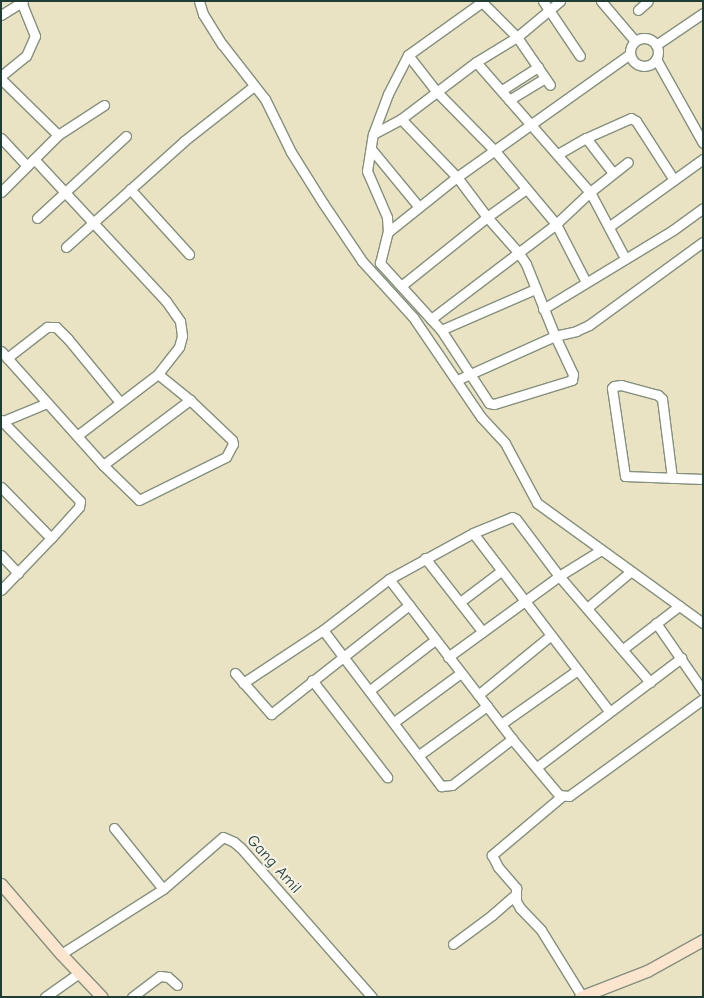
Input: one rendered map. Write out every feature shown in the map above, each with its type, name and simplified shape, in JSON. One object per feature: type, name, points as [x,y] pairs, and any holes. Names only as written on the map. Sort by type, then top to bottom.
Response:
[{"type":"street","points":[[199,1],[203,14],[222,44],[265,98],[291,152],[362,261],[413,317],[481,417],[509,449],[537,503],[703,623]]},
{"type":"street","points":[[543,1],[580,56]]},
{"type":"street","points":[[374,134],[401,120],[436,91],[476,62],[517,37],[560,1]]},
{"type":"street","points":[[602,1],[635,41]]},
{"type":"street","points":[[638,10],[648,1]]},
{"type":"street","points":[[1,15],[22,2],[35,36],[26,56],[1,78],[58,135]]},
{"type":"street","points":[[401,120],[457,177],[487,217],[518,252],[526,264],[543,309],[573,374],[572,380],[492,404],[489,403],[441,330],[380,263],[388,232],[387,217],[367,171],[374,134],[388,94],[408,55],[482,2],[517,37],[547,81],[509,100]]},
{"type":"street","points":[[656,45],[703,13]]},
{"type":"street","points":[[656,45],[646,38],[635,41],[631,47],[630,54],[636,64],[641,66],[647,66],[656,59]]},
{"type":"street","points":[[656,45],[656,59],[701,137]]},
{"type":"street","points":[[388,232],[457,177],[630,54]]},
{"type":"street","points":[[408,55],[436,91],[495,151],[556,224],[586,282]]},
{"type":"street","points":[[476,62],[590,192],[610,226],[625,258]]},
{"type":"street","points":[[502,90],[538,67]]},
{"type":"street","points":[[66,247],[184,141],[254,86]]},
{"type":"street","points":[[1,192],[58,135],[104,105]]},
{"type":"street","points":[[558,154],[625,119],[633,119],[674,180]]},
{"type":"street","points":[[37,218],[67,193],[126,136]]},
{"type":"street","points":[[1,138],[27,166]]},
{"type":"street","points":[[586,138],[613,173]]},
{"type":"street","points":[[372,150],[419,207]]},
{"type":"street","points":[[34,159],[166,301],[180,322],[182,336],[179,347],[158,374],[78,435]]},
{"type":"street","points":[[610,226],[703,159]]},
{"type":"street","points":[[431,319],[556,224],[590,192],[628,162]]},
{"type":"street","points":[[130,189],[189,254]]},
{"type":"street","points":[[401,286],[487,217],[526,189]]},
{"type":"street","points":[[543,309],[673,230],[703,208]]},
{"type":"street","points":[[457,380],[555,336],[576,332],[589,325],[703,242]]},
{"type":"street","points":[[441,330],[535,289]]},
{"type":"street","points":[[120,402],[56,327],[47,328],[4,354],[103,465],[139,500],[226,457],[232,448],[232,440],[190,400],[158,374]]},
{"type":"street","points":[[672,478],[662,399],[658,395],[621,385],[614,386],[612,388],[625,476],[703,480]]},
{"type":"street","points":[[103,465],[190,400]]},
{"type":"street","points":[[1,590],[79,507],[80,501],[2,421],[47,404]]},
{"type":"street","points":[[1,486],[51,538]]},
{"type":"street","points":[[243,683],[323,630],[389,579],[473,533],[514,518],[559,576],[650,682]]},
{"type":"street","points":[[473,533],[576,671],[610,712]]},
{"type":"street","points":[[448,656],[559,576],[601,550]]},
{"type":"street","points":[[1,555],[18,573]]},
{"type":"street","points":[[425,558],[482,631]]},
{"type":"street","points":[[460,602],[501,571]]},
{"type":"street","points":[[588,608],[630,572]]},
{"type":"street","points":[[389,579],[512,739],[559,795],[569,796],[703,699]]},
{"type":"street","points":[[235,673],[271,714],[409,605]]},
{"type":"street","points":[[623,649],[680,606]]},
{"type":"street","points":[[656,623],[703,691]]},
{"type":"street","points":[[323,630],[441,786],[448,787],[512,739]]},
{"type":"street","points":[[478,694],[550,636]]},
{"type":"street","points":[[370,690],[435,640]]},
{"type":"street","points":[[536,767],[681,658]]},
{"type":"street","points":[[501,724],[576,671]]},
{"type":"street","points":[[394,722],[461,673]]},
{"type":"street","points":[[312,680],[388,777]]},
{"type":"street","points":[[419,755],[487,706]]},
{"type":"street","points":[[562,796],[492,854],[498,867],[516,888],[516,900],[520,908],[541,930],[581,996],[647,971],[703,940]]},
{"type":"street","points":[[114,828],[163,889]]},
{"type":"street","name":"Gang Amil","points":[[62,954],[163,889],[223,837],[234,842],[372,997]]},
{"type":"street","points":[[1,884],[102,997]]},
{"type":"street","points":[[453,944],[492,915],[516,894]]},
{"type":"street","points":[[45,997],[79,973]]},
{"type":"street","points":[[132,997],[160,976],[168,977],[178,985]]}]
